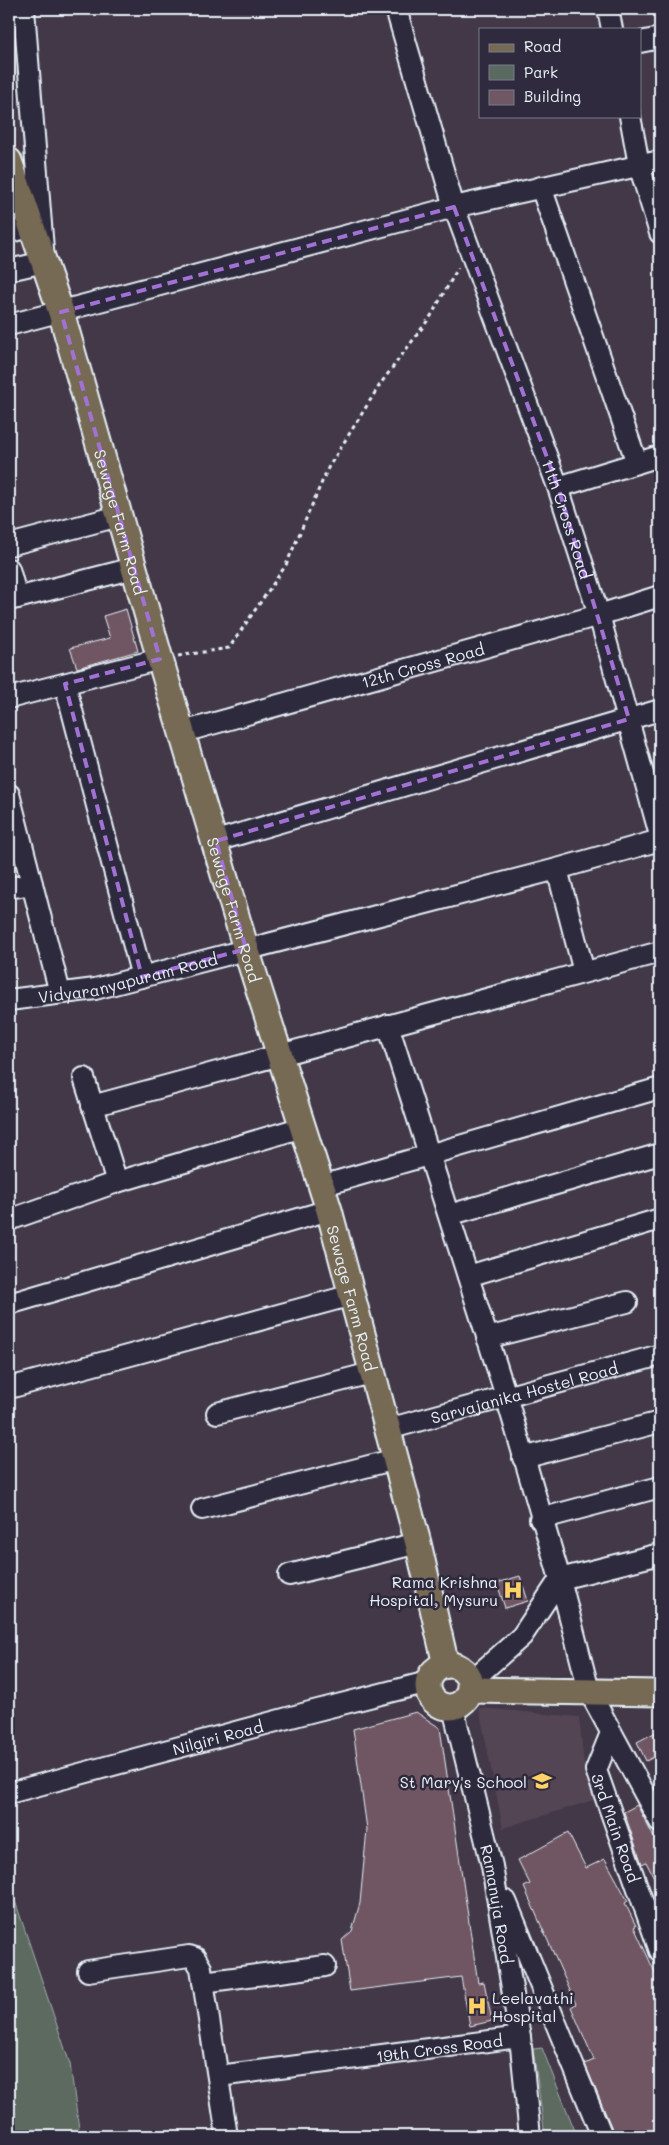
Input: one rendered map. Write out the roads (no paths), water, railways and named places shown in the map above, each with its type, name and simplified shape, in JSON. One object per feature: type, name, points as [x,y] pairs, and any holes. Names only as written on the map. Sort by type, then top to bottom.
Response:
[{"type":"main road","name":"Sewage Farm Road","points":[[9,160],[20,230],[44,262],[61,312],[160,659],[216,841],[246,949],[329,1210],[371,1373],[418,1543],[446,1665]]},
{"type":"main road","points":[[446,1665],[454,1665],[462,1669],[470,1686],[462,1702],[449,1707],[435,1702],[428,1690],[428,1682],[434,1670],[446,1665]]},
{"type":"main road","points":[[470,1686],[660,1693]]},
{"type":"street","points":[[9,270],[44,262],[24,9]]},
{"type":"street","name":"11th Cross Road","points":[[396,9],[454,207],[558,487],[599,615],[660,836]]},
{"type":"street","points":[[608,9],[612,28]]},
{"type":"street","points":[[642,42],[660,38]]},
{"type":"street","points":[[630,118],[639,165],[660,233]]},
{"type":"street","points":[[9,325],[454,207],[660,161]]},
{"type":"street","points":[[541,187],[637,463]]},
{"type":"street","points":[[558,487],[660,456]]},
{"type":"street","points":[[9,545],[119,516]]},
{"type":"street","points":[[9,569],[13,599],[134,568]]},
{"type":"street","name":"12th Cross Road","points":[[183,732],[599,615],[660,596]]},
{"type":"street","points":[[9,698],[160,659]]},
{"type":"street","points":[[65,684],[142,977]]},
{"type":"street","points":[[216,841],[660,710]]},
{"type":"street","points":[[9,794],[60,993]]},
{"type":"street","name":"Vidyaranyapuram Road","points":[[9,1000],[95,988],[142,977],[660,840]]},
{"type":"street","points":[[556,869],[584,972]]},
{"type":"street","points":[[9,888],[32,884]]},
{"type":"street","points":[[92,1106],[660,952]]},
{"type":"street","points":[[388,1025],[506,1396],[540,1519],[560,1579],[590,1691],[660,1822]]},
{"type":"street","points":[[84,1078],[116,1182]]},
{"type":"street","points":[[321,1186],[660,1088]]},
{"type":"street","points":[[9,1220],[116,1182],[303,1127]]},
{"type":"street","points":[[448,1215],[660,1154]]},
{"type":"street","points":[[9,1304],[329,1210]]},
{"type":"street","points":[[468,1276],[660,1219]]},
{"type":"street","points":[[9,1388],[352,1295]]},
{"type":"street","points":[[487,1338],[627,1302]]},
{"type":"street","name":"Sarvajanika Hostel Road","points":[[388,1429],[660,1354]]},
{"type":"street","points":[[217,1413],[371,1373]]},
{"type":"street","points":[[523,1458],[660,1422]]},
{"type":"street","points":[[202,1509],[396,1459]]},
{"type":"street","points":[[540,1519],[660,1487]]},
{"type":"street","points":[[289,1575],[418,1543]]},
{"type":"street","points":[[470,1686],[522,1636],[560,1579],[660,1554]]},
{"type":"street","name":"Nilgiri Road","points":[[9,1793],[428,1682]]},
{"type":"street","name":"Ramanuja Road","points":[[449,1707],[454,1712],[492,1866],[520,2037],[530,2136]]},
{"type":"street","name":"3rd Main Road","points":[[611,1733],[596,1770],[660,1951]]},
{"type":"street","points":[[492,1866],[602,2136]]},
{"type":"street","points":[[88,1971],[189,1956],[198,1962],[219,2076],[227,2136]]},
{"type":"street","points":[[203,1982],[325,1966]]},
{"type":"street","name":"19th Cross Road","points":[[219,2076],[520,2037]]},
{"type":"place","name":"Rama Krishna Hospital, Mysuru","points":[[513,1590]]},
{"type":"place","name":"St Mary's School","points":[[542,1781]]},
{"type":"place","name":"Leelavathi Hospital","points":[[477,2006]]}]
